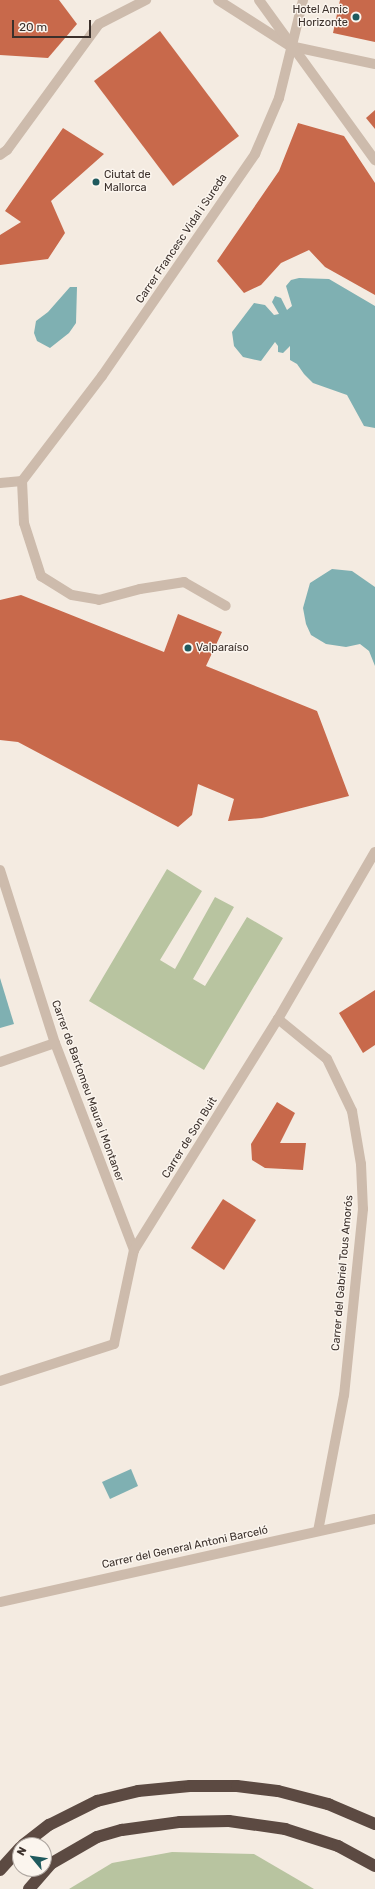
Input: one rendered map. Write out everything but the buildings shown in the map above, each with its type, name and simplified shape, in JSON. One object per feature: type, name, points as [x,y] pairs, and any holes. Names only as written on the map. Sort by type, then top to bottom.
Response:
[{"type":"highway","points":[[33,1837],[49,1825],[97,1801],[138,1791],[190,1786],[237,1786],[278,1791],[328,1804],[375,1824]]},
{"type":"highway","points":[[29,1889],[52,1863],[97,1838],[122,1830],[180,1822],[229,1821],[285,1829],[338,1846],[375,1866]]},
{"type":"highway","points":[[0,1870],[12,1857]]},
{"type":"street","points":[[0,155],[7,150],[99,24],[146,0]]},
{"type":"street","points":[[218,0],[290,46],[375,64]]},
{"type":"street","points":[[259,0],[290,46],[375,160]]},
{"type":"street","name":"Carrer Francesc Vidal i Sureda","points":[[22,481],[102,376],[255,154],[279,98],[290,46],[303,0]]},
{"type":"street","points":[[0,483],[22,481],[24,523],[41,576],[72,595],[99,600],[140,589],[184,582],[226,606]]},
{"type":"street","name":"Carrer de Son Buit","points":[[0,1381],[114,1344],[134,1250],[278,1019],[374,856]]},
{"type":"street","name":"Carrer de Bartomeu Maura i Montaner","points":[[0,870],[55,1043],[134,1250]]},
{"type":"street","name":"Carrer del Gabriel Tous Amorós","points":[[278,1019],[327,1059],[352,1111],[361,1164],[363,1209],[344,1395],[318,1531]]},
{"type":"street","points":[[0,1062],[55,1043]]},
{"type":"street","name":"Carrer del General Antoni Barceló","points":[[0,1602],[375,1519]]},
{"type":"green space","points":[[167,869],[202,891],[160,960],[175,969],[215,897],[234,907],[193,979],[205,986],[247,917],[283,938],[204,1070],[89,1001]]},
{"type":"green space","points":[[172,1852],[254,1854],[314,1889],[69,1889],[112,1863]]},
{"type":"water","points":[[299,278],[329,279],[375,306],[375,428],[364,426],[347,395],[313,383],[297,364],[290,360],[290,346],[283,353],[278,352],[278,346],[275,342],[261,361],[243,357],[234,346],[232,332],[254,303],[265,305],[274,315],[279,314],[272,302],[275,296],[281,298],[287,310],[292,306],[286,286],[291,280]]},
{"type":"water","points":[[70,287],[77,287],[76,323],[69,333],[50,348],[37,341],[34,333],[36,321],[48,312]]},
{"type":"water","points":[[332,569],[352,571],[375,587],[375,666],[369,651],[360,644],[346,647],[326,644],[311,635],[306,624],[303,608],[310,583]]},
{"type":"water","points":[[0,978],[14,1024],[0,1028]]},
{"type":"water","points":[[131,1469],[138,1486],[110,1499],[102,1482]]},
{"type":"place","name":"Hotel Amic Horizonte","points":[[356,17]]},
{"type":"place","name":"Ciutat de Mallorca","points":[[96,182]]},
{"type":"place","name":"Valparaíso","points":[[188,648]]}]
